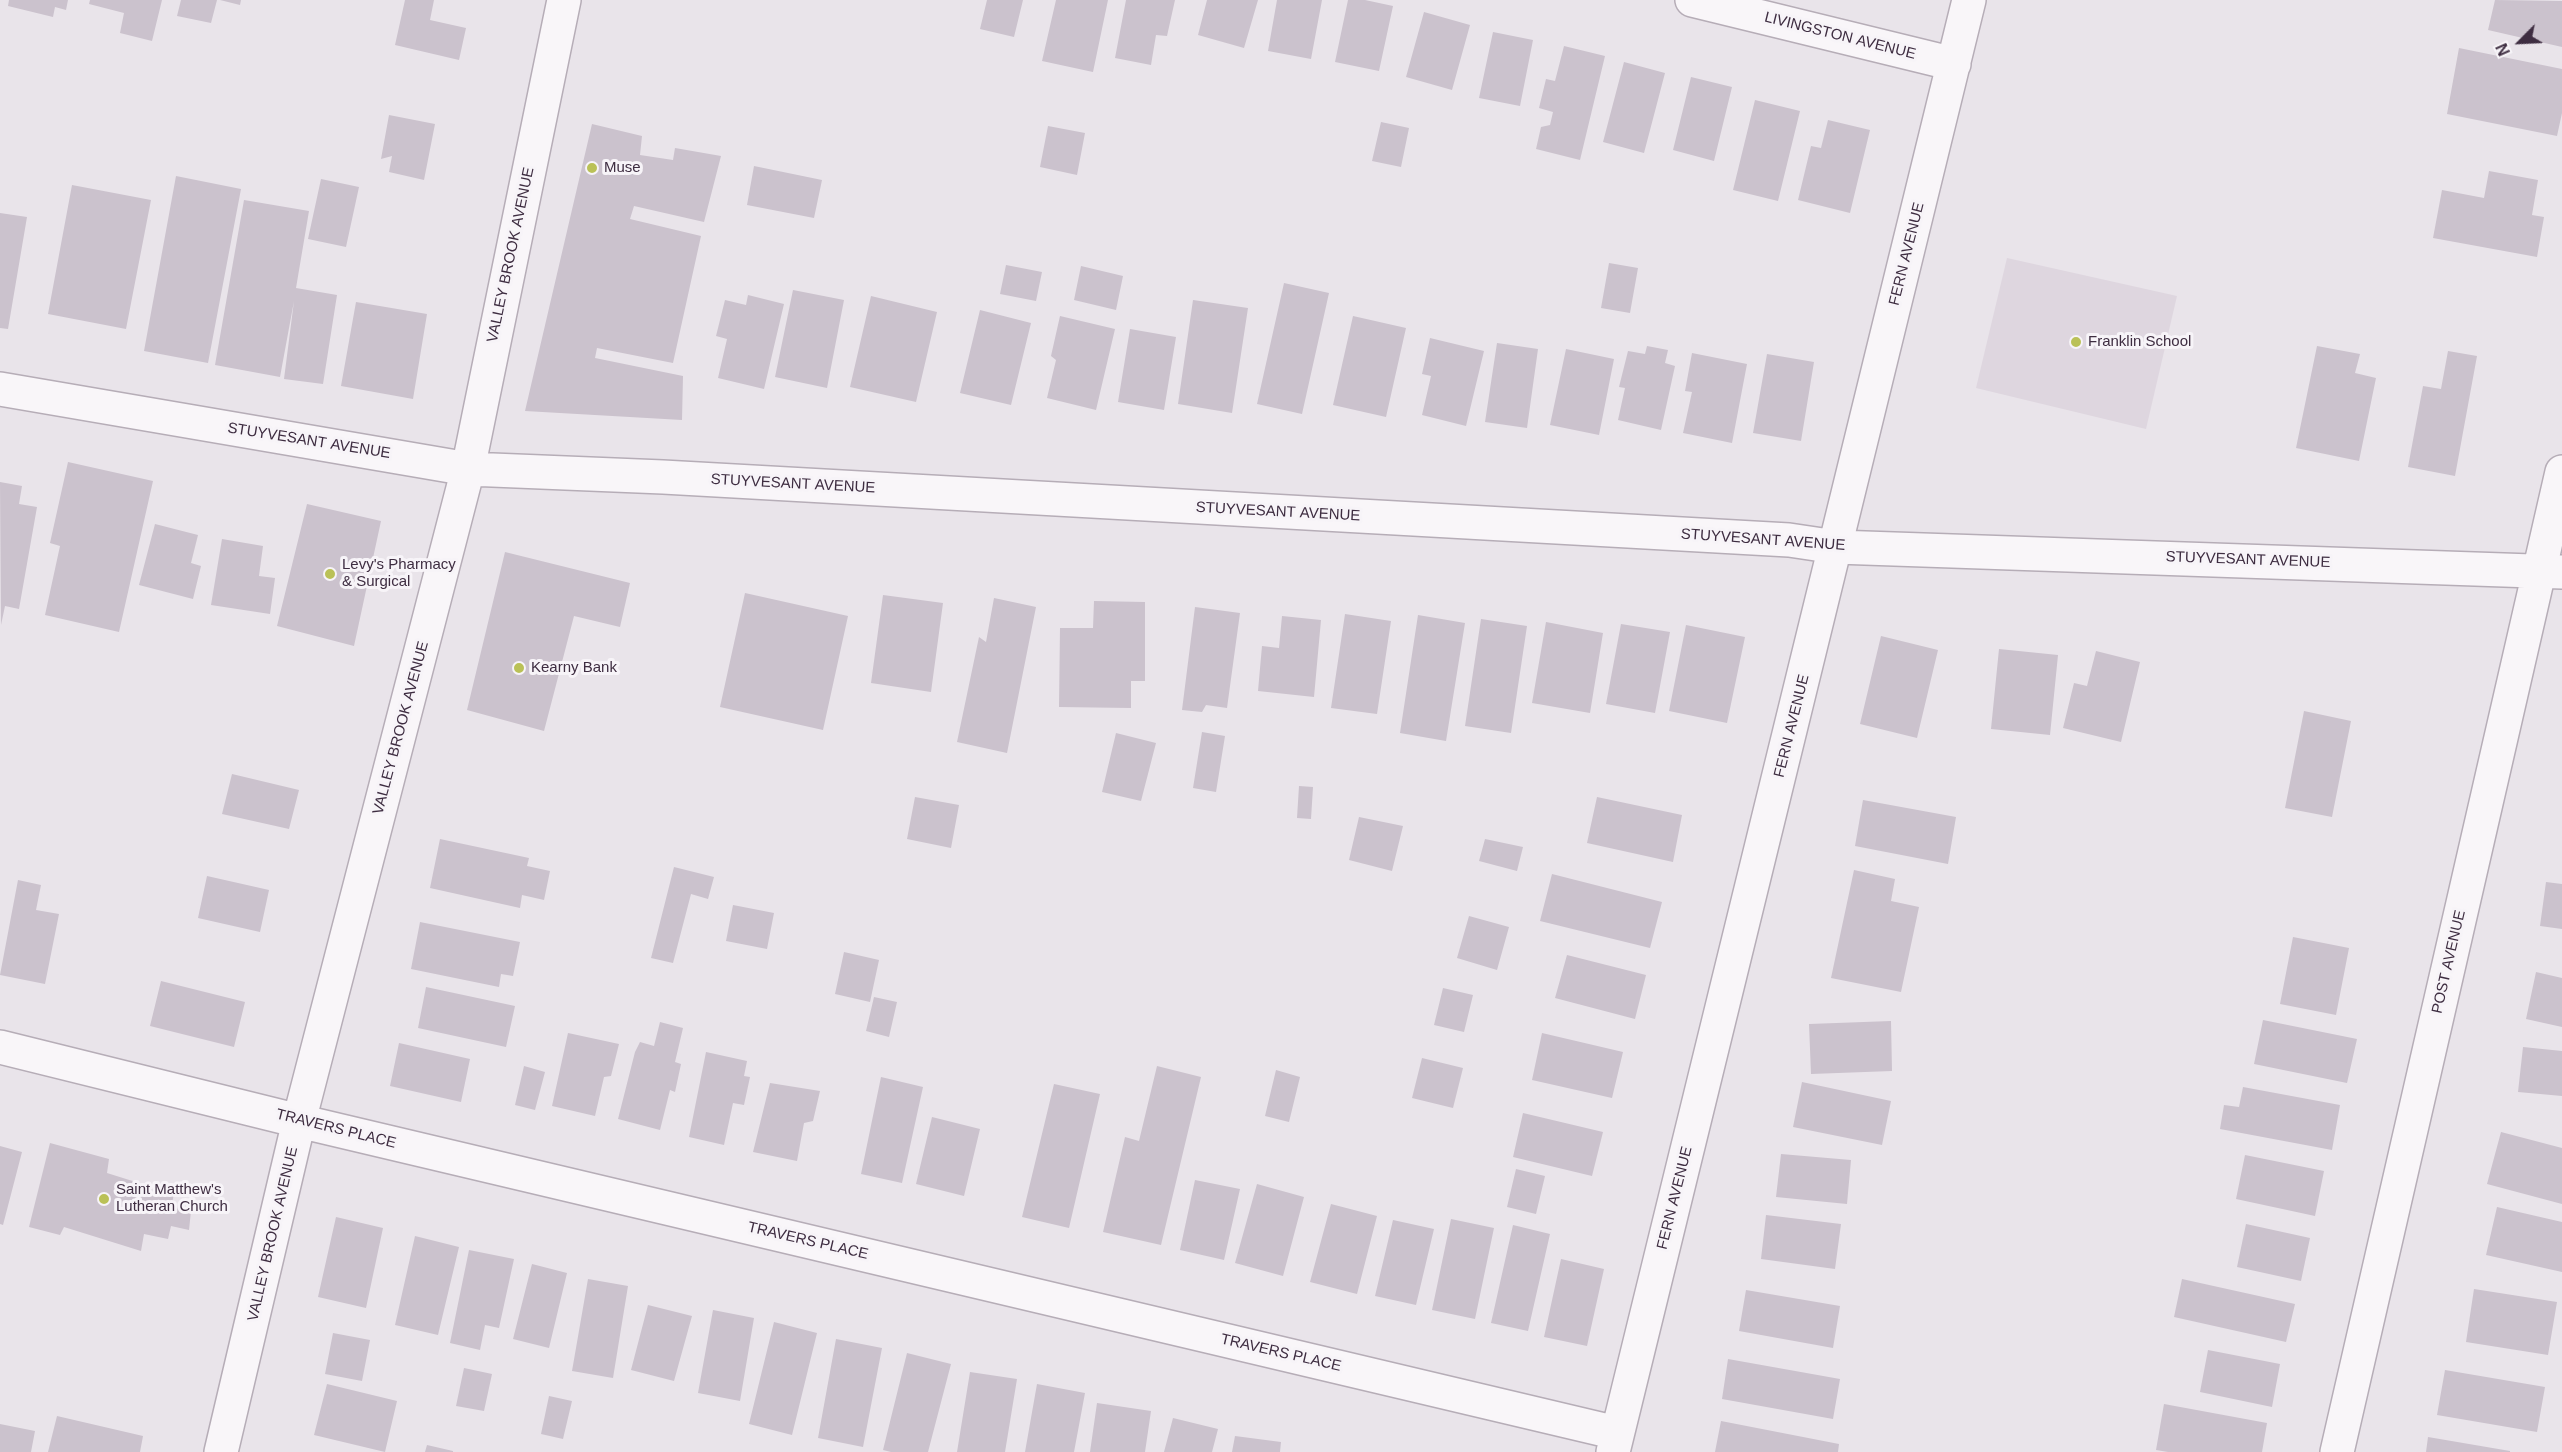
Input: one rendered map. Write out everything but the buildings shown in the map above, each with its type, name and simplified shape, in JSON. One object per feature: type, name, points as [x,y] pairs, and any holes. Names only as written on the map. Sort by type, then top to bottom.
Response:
[{"type":"street","name":"VALLEY BROOK AVENUE","points":[[222,1452],[299,1121],[468,469],[564,0]]},
{"type":"street","name":"LIVINGSTON AVENUE","points":[[1692,0],[1954,64]]},
{"type":"street","name":"FERN AVENUE","points":[[1615,1443],[1969,0]]},
{"type":"street","name":"STUYVESANT AVENUE","points":[[0,389],[468,469],[675,478],[1789,540],[1836,547],[2550,571]]},
{"type":"street","name":"POST AVENUE","points":[[2337,1452],[2550,571],[2562,472]]},
{"type":"street","name":"TRAVERS PLACE","points":[[0,1047],[1615,1443]]},
{"type":"shaded area","name":"Franklin School","points":[[2007,258],[2177,296],[2146,429],[1976,388]]},
{"type":"place","name":"Muse","points":[[592,168]]},
{"type":"place","name":"Franklin School","points":[[2076,342]]},
{"type":"place","name":"Levy's Pharmacy & Surgical","points":[[330,574]]},
{"type":"place","name":"Kearny Bank","points":[[519,668]]},
{"type":"place","name":"Saint Matthew's Lutheran Church","points":[[104,1199]]}]
